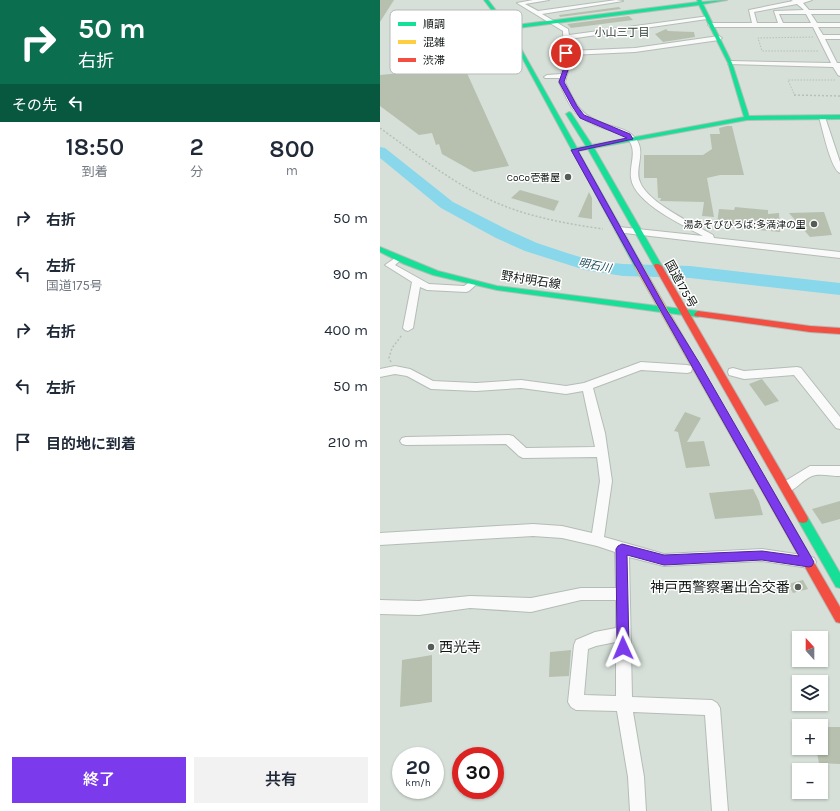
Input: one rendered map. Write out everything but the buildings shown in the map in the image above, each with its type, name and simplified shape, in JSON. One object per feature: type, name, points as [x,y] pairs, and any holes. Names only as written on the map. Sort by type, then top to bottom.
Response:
[{"type":"main road","points":[[486,0],[494,10]]},
{"type":"main road","points":[[497,0],[504,10]]},
{"type":"main road","points":[[522,26],[699,2],[726,0]]},
{"type":"main road","points":[[699,2],[719,38],[730,63],[747,118]]},
{"type":"main road","points":[[522,35],[525,40]]},
{"type":"main road","points":[[522,54],[662,309],[840,618]]},
{"type":"main road","name":"国道175号","points":[[545,74],[556,92],[570,106],[590,147],[637,232],[786,487],[836,567],[840,583]]},
{"type":"main road","points":[[574,150],[747,118],[840,117]]},
{"type":"main road","name":"野村明石線","points":[[380,249],[398,259],[450,278],[473,283],[535,294],[840,331]]},
{"type":"street","points":[[513,0],[566,30],[568,36],[566,53],[567,64],[562,82],[570,106],[582,116],[628,135],[637,149],[638,155],[634,176],[636,184],[644,194],[660,207],[710,237],[710,241]]},
{"type":"street","points":[[520,4],[546,0]]},
{"type":"street","points":[[536,13],[620,1],[619,0]]},
{"type":"street","points":[[755,25],[751,11],[796,1],[809,0]]},
{"type":"street","points":[[796,1],[808,12],[820,37],[832,51],[840,74]]},
{"type":"street","points":[[781,25],[776,12],[840,12]]},
{"type":"street","points":[[568,36],[709,21],[755,25],[840,25]]},
{"type":"street","points":[[820,37],[840,38]]},
{"type":"street","points":[[566,53],[635,50],[719,38]]},
{"type":"street","points":[[730,63],[838,65]]},
{"type":"street","points":[[545,74],[564,76]]},
{"type":"street","points":[[822,117],[832,151],[840,171]]},
{"type":"street","points":[[619,230],[710,241],[798,249],[840,255]]},
{"type":"street","points":[[398,259],[389,265],[427,287],[466,289],[473,283]]},
{"type":"street","points":[[408,328],[417,281]]},
{"type":"street","points":[[380,373],[395,370],[410,373],[431,385],[476,388],[521,384],[566,390],[587,386],[594,382],[641,366],[687,369]]},
{"type":"street","points":[[733,372],[744,375],[797,371],[840,425]]},
{"type":"street","points":[[587,386],[602,452],[606,481],[598,540]]},
{"type":"street","points":[[406,441],[509,439],[523,453],[602,452]]},
{"type":"street","points":[[786,487],[810,471],[840,471]]},
{"type":"street","points":[[380,539],[533,530],[562,532],[598,540],[622,549],[664,560],[762,555],[836,567]]},
{"type":"street","points":[[622,549],[624,705],[636,777],[638,811]]},
{"type":"street","points":[[380,607],[419,608],[470,602],[531,605],[581,594],[622,594]]},
{"type":"street","points":[[623,634],[595,639],[581,645],[576,702],[712,708],[720,811]]},
{"type":"path","points":[[820,37],[758,38],[762,51],[832,51]]},
{"type":"path","points":[[840,80],[788,80],[795,96],[840,96]]},
{"type":"path","points":[[380,128],[455,181],[502,205],[562,223],[606,230],[619,230]]},
{"type":"path","points":[[395,370],[389,358],[392,348],[408,328]]},
{"type":"waterway","name":"明石川","points":[[380,151],[447,205],[502,234],[531,247],[561,257],[591,266],[623,270],[690,272],[840,289]]},
{"type":"traffic: fast","points":[[486,0],[494,10]]},
{"type":"traffic: fast","points":[[699,0],[730,63],[747,118]]},
{"type":"traffic: fast","points":[[522,26],[725,0]]},
{"type":"traffic: fast","points":[[522,54],[639,267]]},
{"type":"traffic: fast","points":[[569,114],[590,147],[658,266]]},
{"type":"traffic: fast","points":[[574,150],[747,118],[840,117]]},
{"type":"traffic: fast","points":[[380,249],[407,262],[436,273],[497,288],[698,314]]},
{"type":"traffic: fast","points":[[803,519],[840,583]]},
{"type":"traffic: slow","points":[[639,267],[738,440]]},
{"type":"traffic: jam","points":[[658,266],[803,519]]},
{"type":"traffic: jam","points":[[698,314],[810,329],[840,331]]},
{"type":"traffic: jam","points":[[738,440],[840,618]]},
{"type":"place","name":"CoCo壱番屋","points":[[568,177]]},
{"type":"place","name":"湯あそびひろば;多満津の里","points":[[814,224]]},
{"type":"place","name":"神戸西警察署出合交番","points":[[798,587]]},
{"type":"place","name":"西光寺","points":[[431,647]]},
{"type":"district","name":"小山三丁目","points":[[622,32]]},
{"type":"route","points":[[566,53],[567,64],[562,82],[574,106],[582,116],[628,135],[630,139],[574,150],[662,309],[809,562],[762,555],[664,560],[622,549],[623,648]]}]
